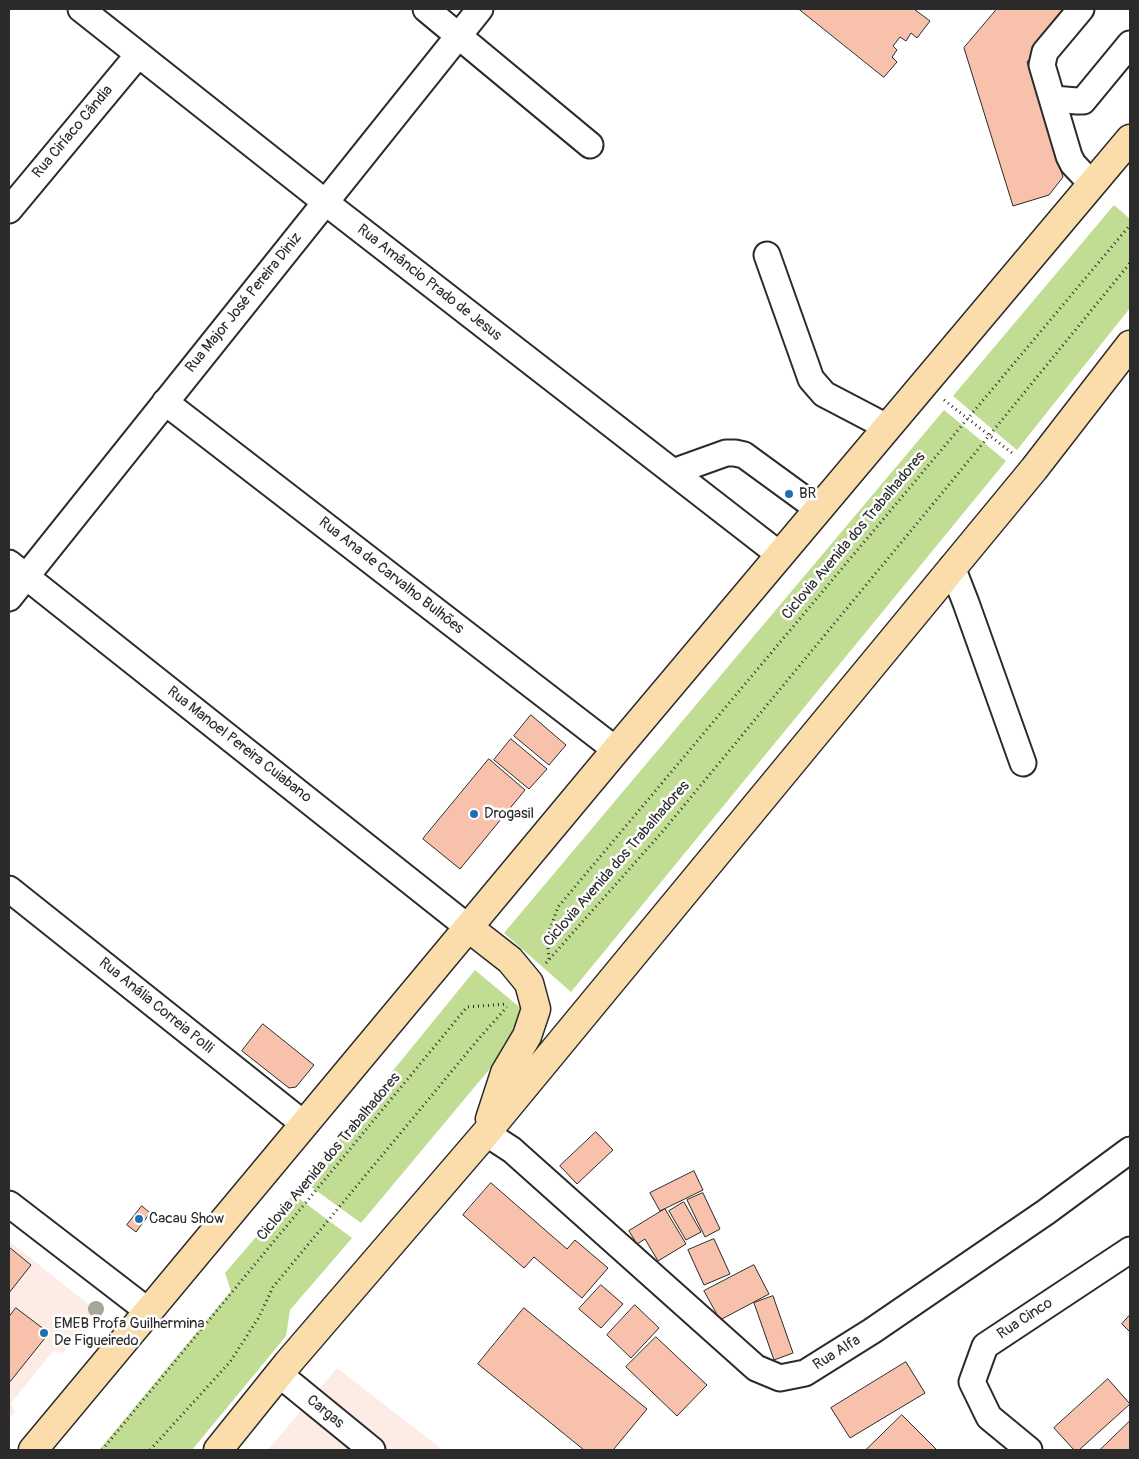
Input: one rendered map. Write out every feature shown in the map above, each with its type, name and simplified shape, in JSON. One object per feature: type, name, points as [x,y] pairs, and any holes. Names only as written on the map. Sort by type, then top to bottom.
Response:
[{"type":"main road","points":[[33,1450],[616,750],[1130,139]]},
{"type":"main road","points":[[218,1450],[279,1374],[486,1132],[1034,469],[1130,345]]},
{"type":"main road","points":[[469,928],[510,960],[529,983],[536,1009],[527,1036],[505,1073],[486,1132]]},
{"type":"street","name":"Rua Amâncio Prado de Jesus","points":[[81,9],[325,202],[780,555]]},
{"type":"street","points":[[426,9],[590,145]]},
{"type":"street","name":"Rua Major José Pereira Diniz","points":[[9,598],[17,569],[165,402],[480,9]]},
{"type":"street","points":[[1081,9],[1045,52],[1042,65],[1069,156],[1092,184]]},
{"type":"street","points":[[1052,99],[1078,102],[1083,100],[1130,44]]},
{"type":"street","name":"Rua Ciríaco Cândia","points":[[9,210],[138,55]]},
{"type":"street","points":[[767,255],[812,379],[824,394],[887,427]]},
{"type":"street","name":"Rua Ana de Carvalho Bulhões","points":[[165,402],[616,750]]},
{"type":"street","points":[[673,472],[726,453],[735,453],[744,456],[818,509]]},
{"type":"street","points":[[952,568],[1023,762]]},
{"type":"street","name":"Rua Manoel Pereira Cuiabano","points":[[17,569],[469,928]]},
{"type":"street","name":"Rua Anália Correia Polli","points":[[9,888],[304,1124]]},
{"type":"street","name":"Rua Alfa","points":[[486,1132],[512,1150],[756,1368],[780,1378],[806,1373],[872,1331],[1046,1212],[1130,1150]]},
{"type":"street","points":[[9,1204],[148,1312]]},
{"type":"street","name":"Rua Cinco","points":[[1029,1450],[989,1417],[972,1382],[985,1346],[1130,1250]]},
{"type":"street","name":"Cargas","points":[[279,1374],[372,1450]]},
{"type":"path","name":"Ciclovia Avenida dos Trabalhadores","points":[[1130,225],[558,907],[547,937],[550,959],[663,831],[1130,263]]},
{"type":"path","points":[[924,384],[1034,469]]},
{"type":"path","name":"Ciclovia Avenida dos Trabalhadores","points":[[102,1450],[468,1007],[510,1004],[273,1287],[259,1316],[230,1362],[150,1450]]},
{"type":"shaded area","name":"EMEB Profª Guilhermina De Figueiredo","points":[[9,1241],[92,1307],[94,1315],[63,1353],[53,1351],[11,1403],[15,1412],[9,1419]]},
{"type":"shaded area","points":[[337,1368],[443,1450],[268,1450]]},
{"type":"green space","points":[[1114,205],[1130,219],[1130,308],[1017,450],[953,396]]},
{"type":"green space","points":[[944,410],[1006,461],[571,992],[504,933]]},
{"type":"green space","points":[[475,970],[523,1010],[518,1035],[361,1223],[303,1181]]},
{"type":"green space","points":[[293,1194],[352,1238],[290,1310],[286,1336],[192,1450],[99,1450],[231,1291],[225,1273]]},
{"type":"building","points":[[799,9],[914,9],[930,21],[917,38],[911,33],[906,41],[900,37],[893,46],[897,50],[892,57],[897,62],[884,77]]},
{"type":"building","points":[[997,9],[1071,9],[1027,62],[1063,177],[1049,195],[1013,206],[964,48]]},
{"type":"building","points":[[531,715],[566,745],[549,765],[514,736]]},
{"type":"building","points":[[511,739],[547,769],[529,789],[494,760]]},
{"type":"building","name":"Drogasil","points":[[489,759],[525,790],[460,869],[423,839]]},
{"type":"building","points":[[263,1024],[314,1065],[296,1087],[289,1088],[242,1051]]},
{"type":"building","points":[[596,1132],[613,1150],[577,1184],[560,1166]]},
{"type":"building","points":[[694,1171],[703,1190],[660,1211],[650,1193]]},
{"type":"building","points":[[491,1183],[567,1249],[575,1240],[608,1268],[582,1298],[534,1257],[524,1268],[463,1215]]},
{"type":"building","points":[[703,1193],[720,1229],[705,1237],[687,1200]]},
{"type":"building","points":[[684,1202],[701,1232],[686,1240],[669,1211]]},
{"type":"building","name":"Cacau Show","points":[[142,1206],[150,1213],[136,1232],[127,1225]]},
{"type":"building","points":[[665,1209],[686,1244],[658,1261],[645,1239],[637,1244],[629,1231]]},
{"type":"building","points":[[714,1239],[730,1274],[704,1285],[688,1250]]},
{"type":"building","points":[[9,1247],[31,1265],[9,1293]]},
{"type":"building","points":[[754,1265],[769,1294],[720,1320],[704,1291]]},
{"type":"building","points":[[601,1285],[623,1304],[601,1328],[579,1309]]},
{"type":"building","points":[[773,1296],[793,1353],[774,1360],[754,1303]]},
{"type":"building","points":[[635,1305],[659,1328],[631,1358],[607,1335]]},
{"type":"building","points":[[16,1308],[49,1333],[9,1383],[9,1317]]},
{"type":"building","points":[[524,1308],[647,1409],[613,1450],[584,1450],[478,1364]]},
{"type":"building","points":[[1130,1315],[1130,1332],[1122,1324]]},
{"type":"building","points":[[656,1337],[707,1385],[677,1416],[626,1367]]},
{"type":"building","points":[[906,1362],[925,1393],[850,1438],[831,1408]]},
{"type":"building","points":[[1108,1379],[1130,1404],[1079,1450],[1074,1450],[1054,1428]]},
{"type":"building","points":[[902,1415],[937,1450],[866,1450]]},
{"type":"building","points":[[1130,1421],[1130,1450],[1100,1450]]},
{"type":"place","name":"BR","points":[[789,494]]},
{"type":"place","name":"Drogasil","points":[[474,814]]},
{"type":"place","name":"Cacau Show","points":[[139,1219]]},
{"type":"place","name":"EMEB Profª Guilhermina De Figueiredo","points":[[44,1333]]}]
